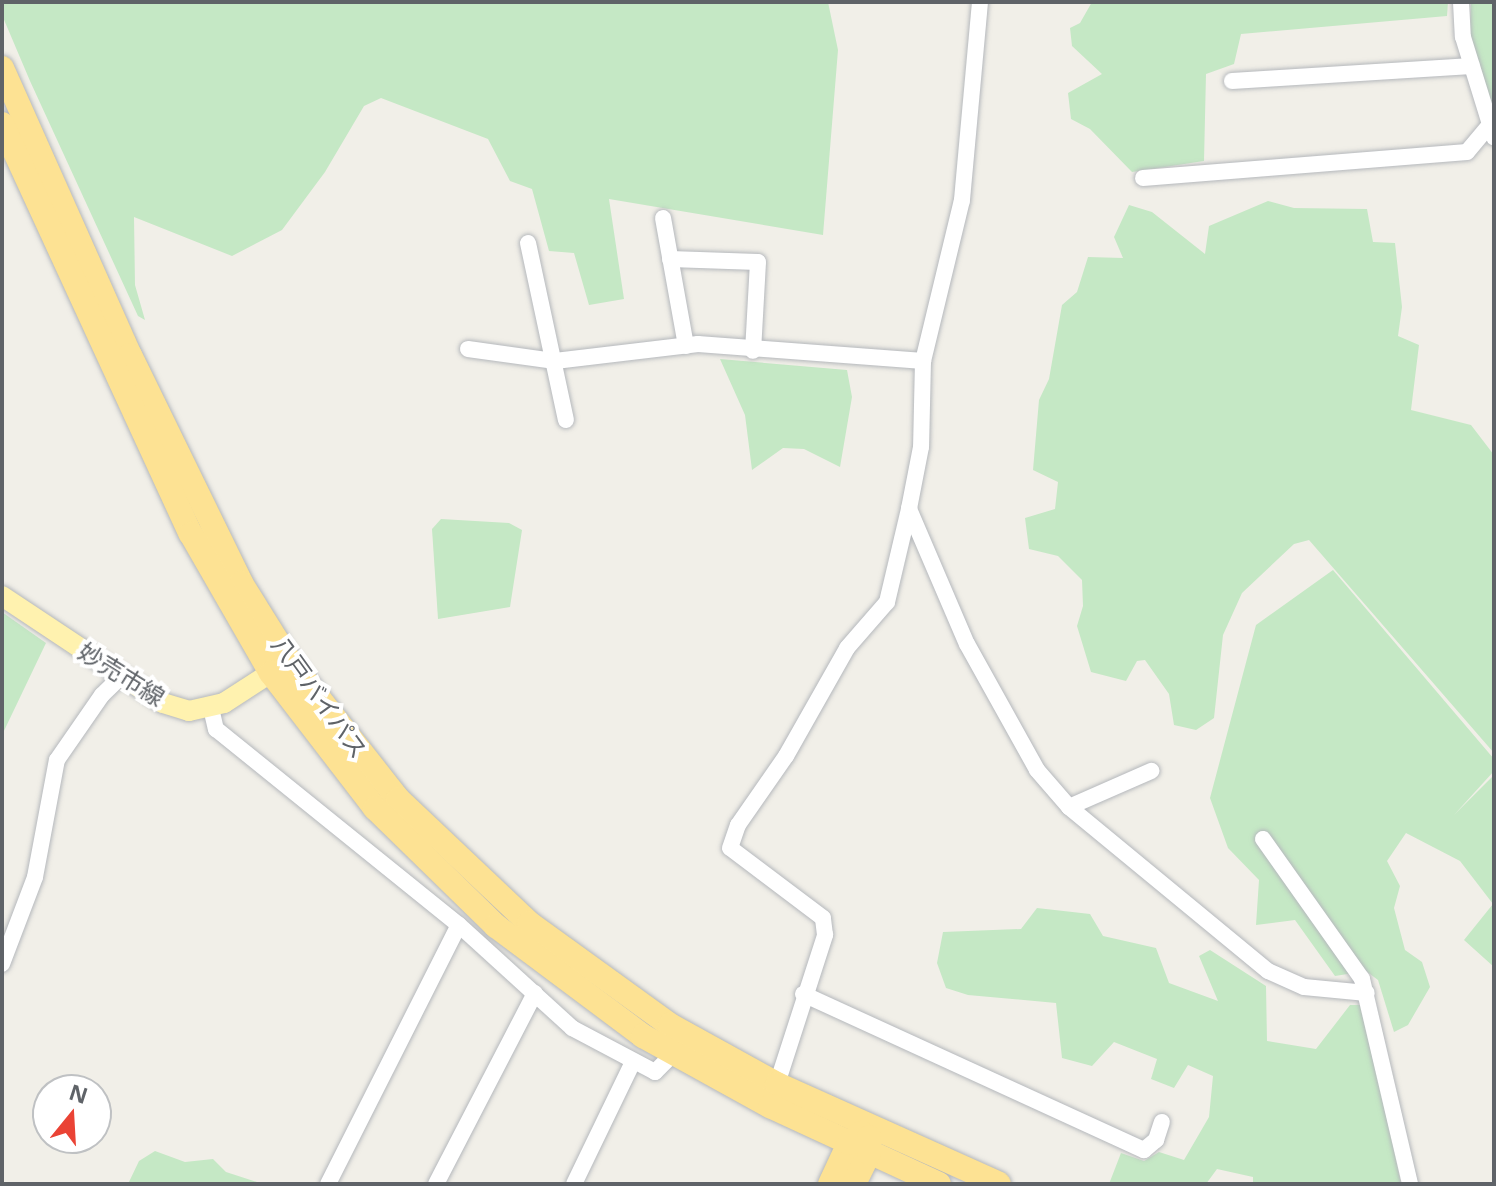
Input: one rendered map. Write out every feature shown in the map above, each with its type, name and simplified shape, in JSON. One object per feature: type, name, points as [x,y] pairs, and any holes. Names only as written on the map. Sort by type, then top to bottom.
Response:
[{"type":"highway","name":"八戸バイパス","points":[[2,68],[195,494],[280,666],[330,754],[425,860],[562,979],[673,1054],[859,1148],[912,1179],[939,1184]]},
{"type":"highway","name":"八戸バイパス","points":[[2,124],[191,534],[280,666],[398,799],[529,923],[670,1025],[777,1084],[999,1184]]},
{"type":"highway","points":[[830,1184],[859,1148],[869,1127]]},
{"type":"highway","points":[[854,1184],[859,1148]]},
{"type":"main road","name":"妙売市線","points":[[2,596],[163,703],[189,711],[211,708]]},
{"type":"main road","points":[[211,708],[280,666]]},
{"type":"street","points":[[777,1084],[803,994],[825,935],[823,918],[730,848],[752,801],[786,756],[847,648],[887,602],[921,447],[923,361],[962,200],[980,2]]},
{"type":"street","points":[[1143,178],[1467,152],[1492,132],[1472,66],[1461,2]]},
{"type":"street","points":[[1232,81],[1472,66]]},
{"type":"street","points":[[663,218],[686,346]]},
{"type":"street","points":[[528,243],[566,420]]},
{"type":"street","points":[[670,259],[758,262],[753,351]]},
{"type":"street","points":[[468,349],[555,361],[686,346],[923,361]]},
{"type":"street","points":[[909,509],[967,644],[1037,770],[1069,807],[1268,971],[1304,987],[1367,993]]},
{"type":"street","points":[[2,964],[35,877],[57,760],[123,675]]},
{"type":"street","points":[[211,708],[216,729],[459,925],[572,1028],[655,1072],[673,1054]]},
{"type":"street","points":[[1069,807],[1151,771]]},
{"type":"street","points":[[1263,839],[1367,993],[1410,1184]]},
{"type":"street","points":[[328,1184],[459,925]]},
{"type":"street","points":[[436,1184],[535,993]]},
{"type":"street","points":[[803,994],[1144,1150],[1156,1140],[1162,1122]]},
{"type":"street","points":[[574,1184],[633,1062]]},
{"type":"green space","points":[[2,2],[828,2],[838,50],[823,235],[609,199],[624,299],[589,305],[574,253],[549,251],[532,189],[510,181],[488,139],[381,98],[364,106],[325,172],[282,230],[232,256],[134,217],[135,285],[145,320],[138,316],[30,81],[2,15]]},
{"type":"green space","points":[[1092,2],[1448,2],[1447,16],[1241,34],[1234,64],[1206,74],[1204,161],[1132,172],[1090,129],[1071,119],[1068,93],[1102,74],[1072,46],[1070,28],[1080,23]]},
{"type":"green space","points":[[1471,2],[1494,2],[1494,117],[1470,36]]},
{"type":"green space","points":[[1268,201],[1294,208],[1367,209],[1373,242],[1395,243],[1402,307],[1398,336],[1419,345],[1411,410],[1471,425],[1494,455],[1494,753],[1309,540],[1294,544],[1242,593],[1223,635],[1214,718],[1196,730],[1174,725],[1169,694],[1145,660],[1137,661],[1126,681],[1091,672],[1077,626],[1083,606],[1082,580],[1058,556],[1029,549],[1025,518],[1055,509],[1058,482],[1033,470],[1039,400],[1049,379],[1062,305],[1077,292],[1088,257],[1123,258],[1114,237],[1129,205],[1152,212],[1205,254],[1209,226]]},
{"type":"green space","points":[[720,359],[847,370],[852,397],[840,467],[804,449],[783,448],[752,470],[745,415]]},
{"type":"green space","points":[[441,519],[509,523],[522,530],[510,607],[438,619],[432,529]]},
{"type":"green space","points":[[1333,570],[1494,759],[1494,771],[1454,815],[1494,775],[1494,967],[1464,940],[1493,904],[1460,861],[1406,833],[1387,861],[1400,886],[1394,908],[1405,950],[1422,962],[1430,987],[1408,1025],[1394,1032],[1378,980],[1366,971],[1335,976],[1295,920],[1256,925],[1259,880],[1228,848],[1210,798],[1256,625]]},
{"type":"green space","points":[[2,612],[46,643],[2,735]]},
{"type":"green space","points":[[1037,908],[1090,914],[1103,936],[1156,948],[1169,983],[1218,1001],[1199,956],[1210,950],[1266,986],[1267,1041],[1316,1049],[1350,1005],[1365,1005],[1401,1184],[1253,1184],[1253,1177],[1217,1169],[1206,1184],[1109,1184],[1121,1153],[1144,1161],[1159,1152],[1184,1160],[1209,1117],[1213,1076],[1188,1065],[1174,1088],[1151,1079],[1157,1059],[1114,1042],[1092,1066],[1062,1058],[1056,1003],[968,995],[946,988],[937,963],[943,932],[1021,929]]},
{"type":"green space","points":[[155,1151],[185,1162],[213,1159],[226,1172],[257,1182],[128,1184],[139,1161]]}]
